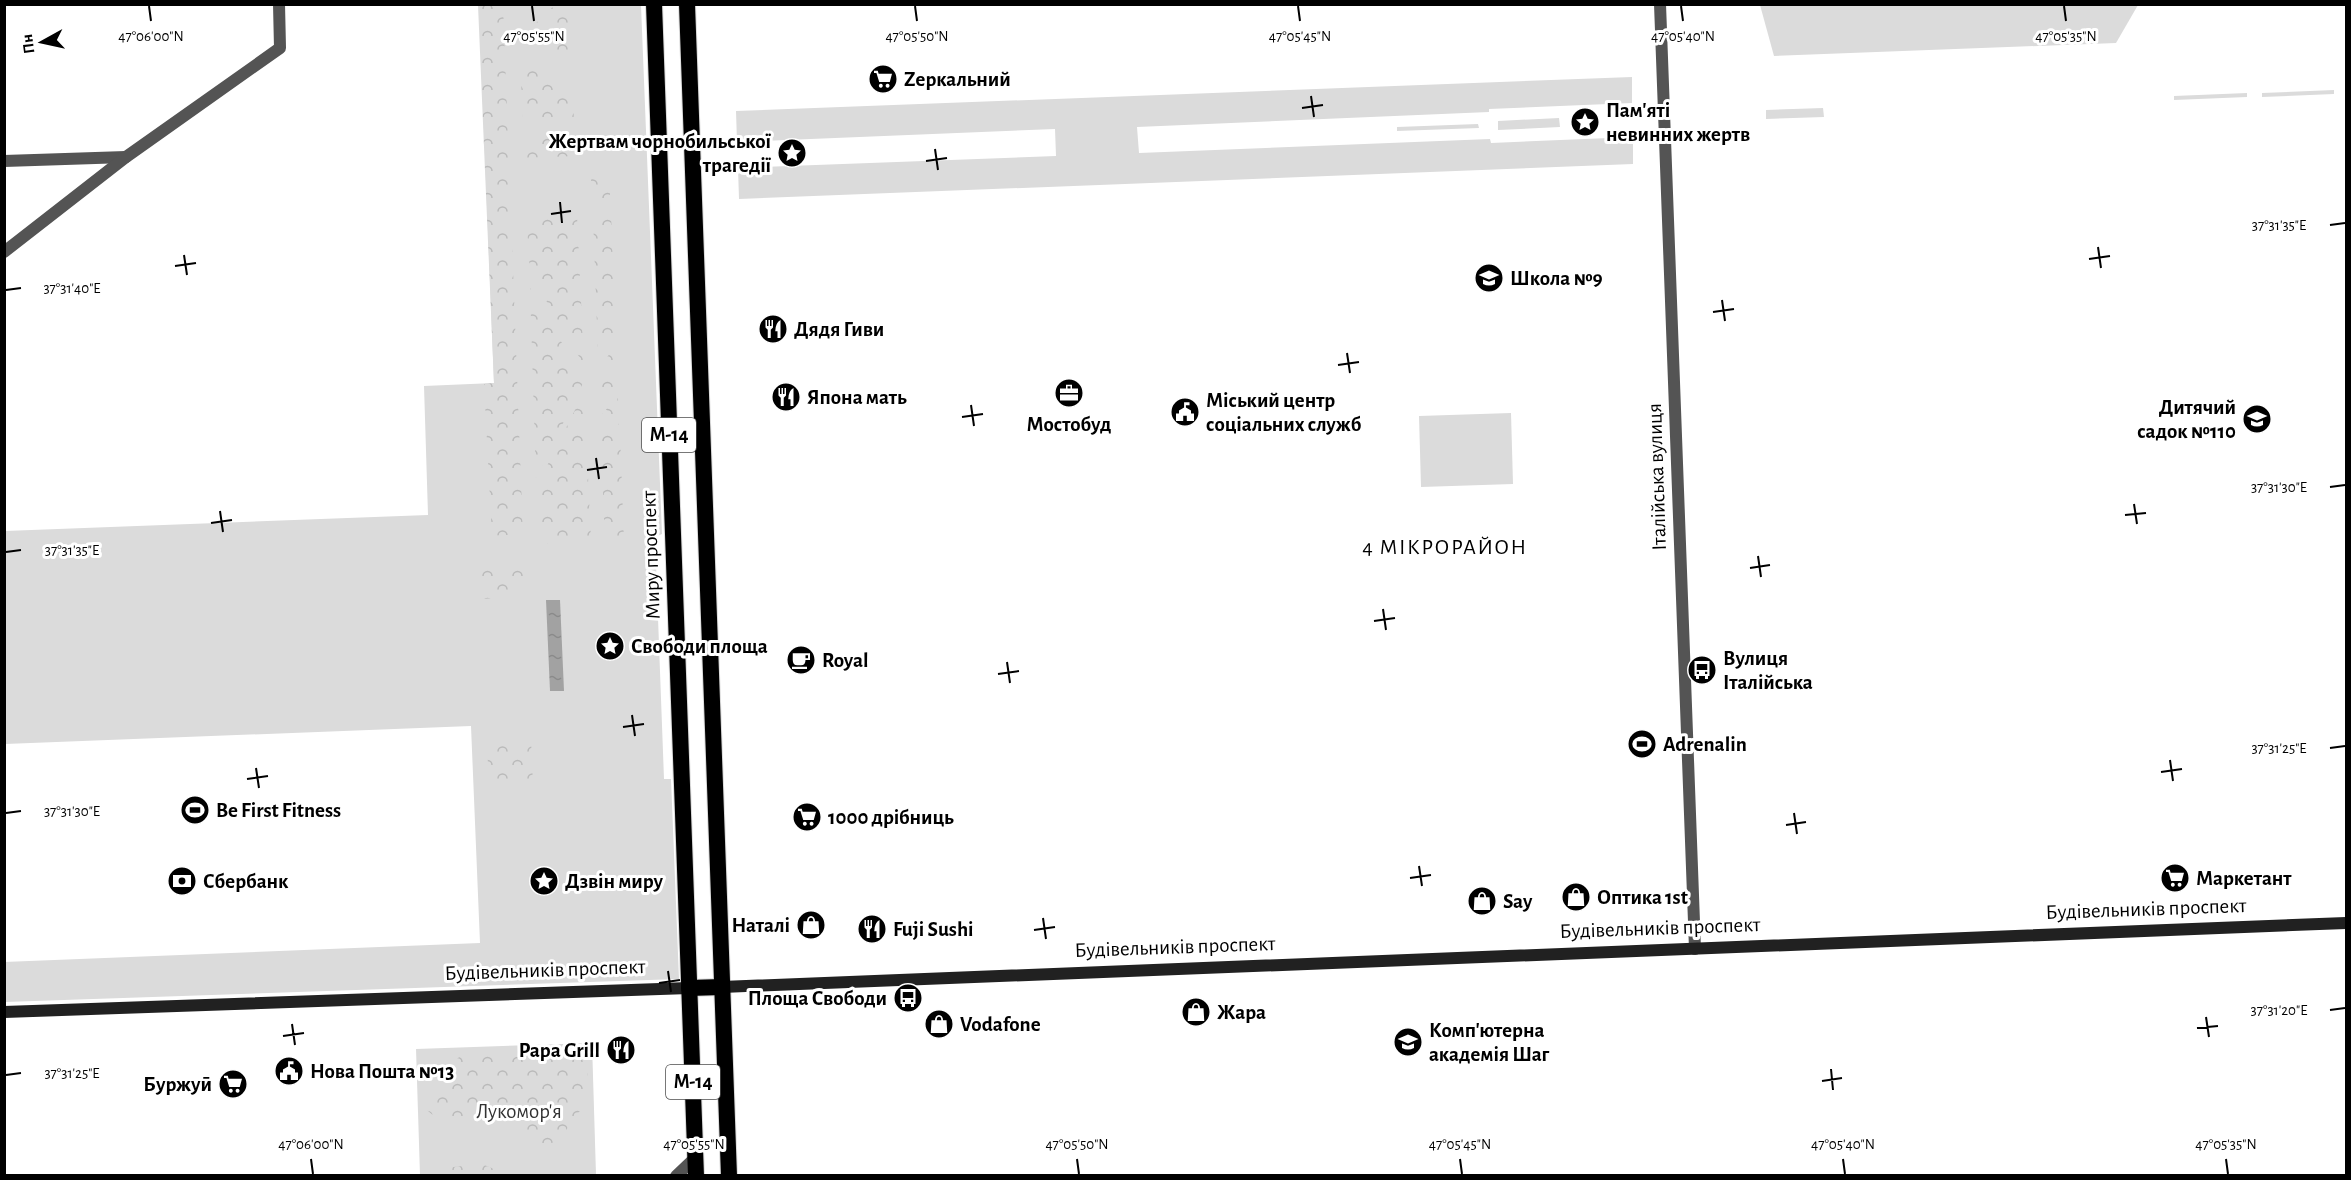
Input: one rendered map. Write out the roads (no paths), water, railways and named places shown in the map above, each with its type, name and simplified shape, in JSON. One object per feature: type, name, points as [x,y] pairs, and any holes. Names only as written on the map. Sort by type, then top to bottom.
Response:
[{"type":"highway","name":"Миру проспект","points":[[654,4],[696,1176]]},
{"type":"highway","name":"М-14","points":[[687,4],[729,1176]]},
{"type":"highway","name":"Будівельників проспект","points":[[689,988],[722,987]]},
{"type":"main road","name":"Будівельників проспект","points":[[722,987],[2346,923]]},
{"type":"main road","name":"Будівельників проспект","points":[[4,1012],[689,988]]},
{"type":"street","points":[[4,252],[126,158],[280,48],[279,4]]},
{"type":"street","name":"Італійська вулиця","points":[[1660,4],[1695,949]]},
{"type":"street","points":[[4,161],[126,158]]},
{"type":"street","points":[[676,1176],[696,1157]]},
{"type":"water","points":[[546,600],[560,600],[564,691],[550,691]]},
{"type":"place","name":"Zеркальний","points":[[883,79]]},
{"type":"place","name":"Пам'яті невинних жертв","points":[[1585,122]]},
{"type":"place","name":"Жертвам чорнобильської трагедії","points":[[792,153]]},
{"type":"place","name":"Школа №9","points":[[1489,278]]},
{"type":"place","name":"Дядя Гиви","points":[[773,329]]},
{"type":"place","name":"Мостобуд","points":[[1069,393]]},
{"type":"place","name":"Япона мать","points":[[786,397]]},
{"type":"place","name":"Міський центр соціальних служб","points":[[1185,412]]},
{"type":"place","name":"Дитячий садок №110","points":[[2257,419]]},
{"type":"place","name":"Свободи площа","points":[[610,646]]},
{"type":"place","name":"Royal","points":[[801,660]]},
{"type":"place","name":"Вулиця Італійська","points":[[1702,670]]},
{"type":"place","name":"Adrenalin","points":[[1642,744]]},
{"type":"place","name":"Be First Fitness","points":[[195,810]]},
{"type":"place","name":"1000 дрібниць","points":[[807,817]]},
{"type":"place","name":"Маркетант","points":[[2175,878]]},
{"type":"place","name":"Сбербанк","points":[[182,881]]},
{"type":"place","name":"Дзвін миру","points":[[544,881]]},
{"type":"place","name":"Оптика 1st","points":[[1576,897]]},
{"type":"place","name":"Say","points":[[1482,901]]},
{"type":"place","name":"Наталі","points":[[811,925]]},
{"type":"place","name":"Fuji Sushi","points":[[872,929]]},
{"type":"place","name":"Площа Свободи","points":[[908,998]]},
{"type":"place","name":"Жара","points":[[1196,1012]]},
{"type":"place","name":"Vodafone","points":[[939,1024]]},
{"type":"place","name":"Комп'ютерна академія Шаг","points":[[1408,1042]]},
{"type":"place","name":"Papa Grill","points":[[621,1050]]},
{"type":"place","name":"Нова Пошта №13","points":[[289,1071]]},
{"type":"place","name":"Буржуӣ","points":[[233,1084]]},
{"type":"district","name":"4 МІКРОРАЙОН","points":[[1445,547]]},
{"type":"park label","name":"Лукомор'я","points":[[519,1111]]}]
